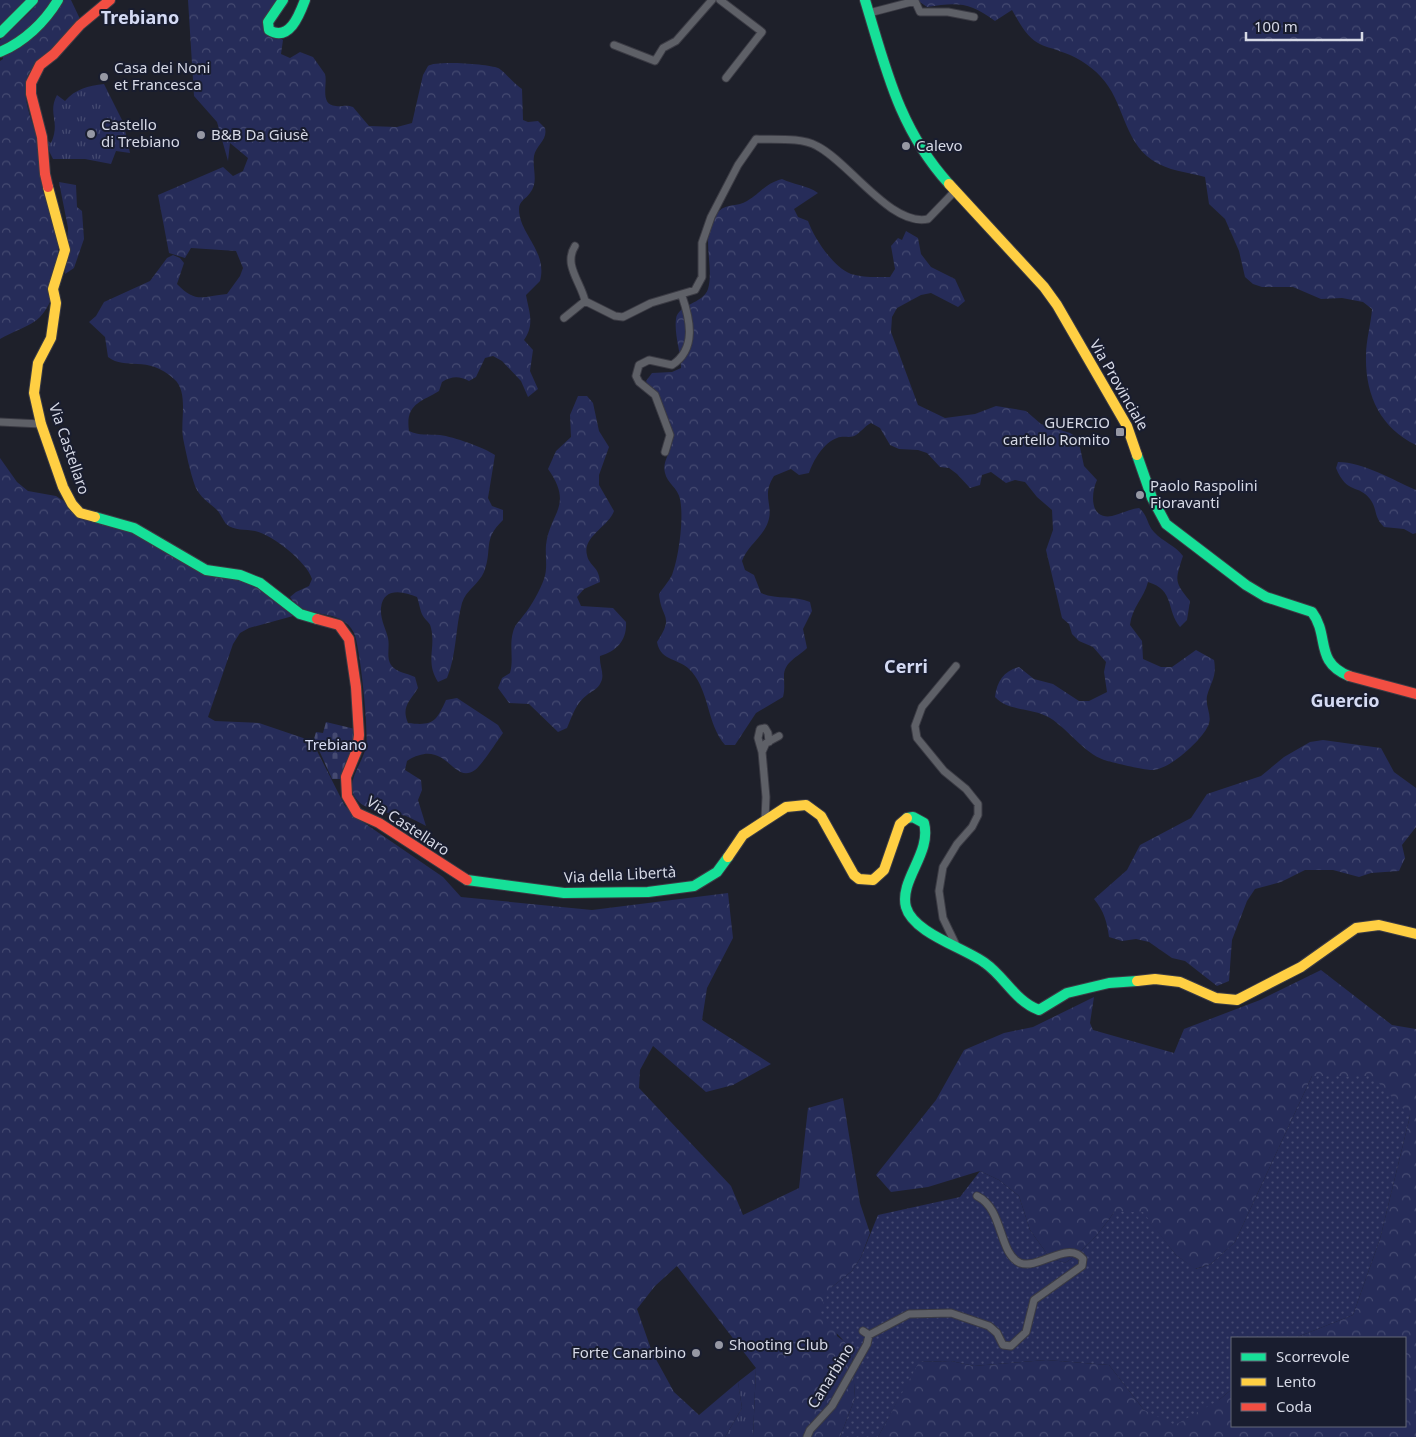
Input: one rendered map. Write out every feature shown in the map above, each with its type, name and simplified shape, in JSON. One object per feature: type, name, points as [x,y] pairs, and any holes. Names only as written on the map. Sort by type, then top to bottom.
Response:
[{"type":"street","points":[[0,33],[33,0]]},
{"type":"street","points":[[0,52],[22,38],[48,15],[58,0]]},
{"type":"street","name":"Via Castellaro","points":[[110,0],[90,16],[54,54],[40,65],[31,83],[31,94],[40,126],[45,174],[65,250],[53,289],[56,303],[51,338],[38,363],[34,393],[41,424],[68,499],[80,513],[134,528],[206,570],[240,575],[260,583],[300,614],[332,623],[343,629],[349,639],[359,735],[357,750],[346,777],[347,796],[357,813],[379,823],[454,874],[472,883]]},
{"type":"street","points":[[283,0],[268,22],[269,30],[276,34],[284,33],[290,27],[305,0]]},
{"type":"street","points":[[614,45],[655,61],[663,48],[676,41],[712,0]]},
{"type":"street","points":[[720,0],[762,32],[726,78]]},
{"type":"street","name":"Via Provinciale","points":[[865,0],[893,93],[903,117],[929,161],[1044,286],[1057,305],[1128,426],[1152,498],[1166,524],[1266,597],[1312,612],[1322,631],[1328,661],[1337,670],[1353,678],[1403,688],[1416,694]]},
{"type":"street","points":[[869,13],[915,1],[920,12],[948,12],[974,16]]},
{"type":"street","points":[[575,246],[571,252],[571,263],[575,281],[585,301],[615,316],[623,317],[651,303],[682,296],[695,290],[700,284],[702,243],[711,218],[738,165],[756,139],[799,142],[818,147],[861,181],[880,201],[898,213],[920,220],[928,219],[955,191]]},
{"type":"street","points":[[664,452],[670,435],[660,413],[658,400],[639,382],[636,371],[639,365],[649,360],[672,365],[678,361],[691,333],[682,296]]},
{"type":"street","points":[[564,318],[585,301]]},
{"type":"street","points":[[0,422],[41,424]]},
{"type":"street","points":[[956,666],[922,707],[916,722],[915,736],[944,771],[966,789],[978,804],[978,815],[972,827],[957,844],[943,867],[939,892],[943,918],[956,945]]},
{"type":"street","points":[[765,819],[766,797],[762,752],[758,738],[760,729],[764,728],[768,734],[769,742]]},
{"type":"street","points":[[762,752],[769,742],[779,736]]},
{"type":"street","name":"Via della Libertà","points":[[472,883],[564,893],[648,892],[694,886],[717,872],[743,836],[765,819],[791,805],[799,804],[812,809],[827,824],[839,852],[854,875],[865,881],[878,877],[884,870],[900,824],[909,817],[921,820],[926,830],[921,855],[906,893],[906,906],[912,918],[922,926],[987,964],[1028,1006],[1039,1010],[1067,993],[1109,983],[1155,979],[1180,982],[1216,998],[1236,1000],[1246,997],[1301,967],[1356,928],[1379,925],[1416,934]]},
{"type":"street","name":"Canarbino","points":[[807,1437],[832,1406],[867,1344],[866,1333],[909,1314],[951,1312],[989,1326],[997,1333],[1003,1345],[1011,1346],[1026,1332],[1034,1300],[1082,1266],[1083,1259],[1075,1254],[1057,1255],[1037,1263],[1025,1264],[1017,1261],[1005,1244],[994,1213],[988,1204],[976,1196]]},
{"type":"green space","points":[[0,0],[26,0],[0,25]]},
{"type":"green space","points":[[37,0],[52,0],[43,14],[30,28],[0,47],[0,40],[31,11]]},
{"type":"green space","points":[[62,0],[71,0],[80,19],[40,65],[32,70],[27,77],[25,86],[28,108],[37,136],[42,137],[54,205],[58,256],[56,280],[51,300],[40,317],[0,339],[0,61],[3,59],[3,55]]},
{"type":"green space","points":[[188,0],[277,0],[265,26],[283,40],[281,54],[290,58],[300,52],[313,57],[325,74],[325,93],[328,102],[336,106],[353,107],[369,126],[397,127],[412,123],[423,75],[428,66],[441,63],[462,63],[500,69],[522,89],[523,120],[528,122],[538,121],[545,128],[545,136],[534,156],[535,180],[533,189],[520,204],[519,209],[523,227],[537,252],[541,270],[540,281],[526,295],[530,312],[530,323],[524,340],[533,350],[530,371],[538,389],[528,397],[521,381],[502,361],[493,356],[485,358],[476,377],[469,381],[456,377],[442,382],[439,391],[416,405],[409,415],[409,431],[413,433],[453,438],[495,455],[488,498],[492,506],[503,510],[503,520],[492,533],[490,539],[487,564],[484,572],[466,594],[462,603],[453,660],[447,678],[438,682],[434,675],[431,661],[431,628],[422,614],[417,597],[406,593],[394,592],[386,597],[381,608],[382,620],[388,638],[388,655],[391,665],[396,670],[415,677],[418,688],[406,708],[405,713],[408,723],[423,724],[433,721],[446,700],[457,698],[498,725],[503,733],[478,767],[467,773],[460,772],[440,757],[431,754],[420,755],[407,761],[405,770],[421,780],[422,790],[418,800],[426,826],[406,816],[381,812],[364,806],[354,795],[352,789],[353,782],[364,753],[367,738],[361,671],[354,633],[341,619],[304,609],[290,597],[309,586],[312,579],[297,557],[271,538],[255,531],[236,529],[229,526],[218,511],[200,494],[191,475],[182,431],[183,399],[179,385],[174,379],[155,367],[122,363],[108,357],[105,337],[89,322],[96,316],[104,302],[150,281],[167,258],[173,255],[180,258],[184,263],[177,284],[189,294],[200,297],[227,294],[240,276],[243,268],[236,251],[191,248],[185,258],[169,253],[158,195],[223,167],[233,176],[243,171],[248,158],[230,143],[228,161],[217,122],[194,96]]},
{"type":"green space","points":[[917,0],[1416,0],[1416,445],[1403,438],[1384,419],[1377,408],[1368,384],[1366,356],[1372,309],[1363,302],[1342,298],[1321,299],[1293,287],[1262,287],[1253,284],[1245,277],[1239,251],[1225,219],[1209,204],[1205,177],[1164,167],[1142,152],[1129,131],[1115,97],[1109,87],[1092,68],[1076,58],[1043,46],[1034,40],[1023,28],[1012,10],[995,21],[978,10],[963,5],[947,4],[927,7]]},
{"type":"green space","points":[[104,84],[123,122],[130,153],[116,151],[111,164],[85,159],[53,159],[42,137],[51,143],[55,129],[53,107],[57,95],[65,101],[82,89]]},
{"type":"green space","points":[[782,179],[818,193],[794,209],[798,217],[808,221],[825,251],[844,270],[861,276],[890,277],[895,269],[891,246],[898,238],[902,240],[906,231],[918,238],[921,254],[931,267],[955,279],[965,301],[958,307],[931,293],[921,295],[897,308],[892,317],[891,332],[918,405],[945,418],[975,414],[996,406],[1026,411],[1041,424],[1070,433],[1078,438],[1084,466],[1097,480],[1093,498],[1099,514],[1112,516],[1139,508],[1154,532],[1183,556],[1177,576],[1181,589],[1190,601],[1187,620],[1180,627],[1166,595],[1157,586],[1148,582],[1133,613],[1130,625],[1142,641],[1143,659],[1161,667],[1172,667],[1196,650],[1214,660],[1214,675],[1207,696],[1210,719],[1208,726],[1199,739],[1176,760],[1160,768],[1149,770],[1104,760],[1089,752],[1064,728],[1050,718],[1036,712],[1007,705],[995,697],[997,686],[1005,674],[1019,667],[1034,679],[1053,684],[1079,701],[1089,701],[1107,692],[1104,672],[1106,662],[1093,647],[1079,641],[1072,634],[1069,624],[1062,618],[1046,550],[1053,530],[1052,510],[1037,497],[1025,482],[1015,480],[1006,483],[991,472],[982,475],[980,485],[970,488],[949,468],[940,467],[927,453],[918,450],[899,449],[890,445],[880,428],[871,423],[854,436],[840,437],[828,443],[816,458],[809,473],[799,475],[791,469],[774,476],[768,489],[770,510],[768,522],[742,561],[745,570],[754,575],[761,593],[810,602],[812,611],[803,629],[807,648],[786,667],[783,697],[756,713],[735,745],[725,745],[719,737],[702,690],[692,672],[682,664],[667,657],[659,649],[657,642],[665,627],[666,617],[659,594],[671,577],[675,567],[680,537],[681,507],[679,495],[666,477],[664,469],[671,437],[662,412],[646,381],[652,373],[672,372],[681,368],[676,319],[681,310],[701,298],[708,289],[710,270],[708,238],[709,228],[713,219],[722,209],[744,203],[771,183]]},
{"type":"green space","points":[[59,182],[76,185],[77,207],[82,211],[84,239],[74,268],[65,274],[68,228]]},
{"type":"green space","points":[[578,396],[587,396],[593,403],[599,431],[609,447],[599,475],[599,485],[614,511],[607,522],[588,543],[588,559],[598,573],[600,582],[584,589],[577,597],[581,606],[613,608],[626,622],[626,628],[620,644],[600,656],[602,679],[600,684],[580,702],[567,728],[558,732],[529,704],[509,703],[498,688],[502,678],[510,673],[512,663],[511,642],[514,629],[535,598],[545,575],[548,534],[560,501],[556,482],[548,469],[556,451],[571,437],[570,415]]},
{"type":"green space","points":[[0,458],[17,482],[28,491],[56,496],[73,507],[139,535],[194,564],[258,587],[293,616],[249,628],[240,633],[233,644],[208,717],[215,721],[259,723],[312,741],[345,806],[360,820],[443,877],[461,897],[592,910],[728,893],[733,938],[707,988],[702,1020],[771,1064],[733,1085],[706,1092],[653,1046],[640,1070],[639,1088],[731,1186],[743,1215],[799,1188],[808,1108],[843,1098],[860,1203],[870,1233],[861,1257],[852,1271],[832,1287],[837,1336],[849,1345],[852,1352],[855,1398],[840,1437],[753,1437],[756,1368],[677,1266],[655,1286],[637,1309],[652,1352],[674,1392],[699,1415],[738,1382],[742,1408],[725,1437],[0,1437]]},
{"type":"green space","points":[[1338,462],[1368,468],[1416,490],[1416,533],[1413,534],[1404,529],[1384,527],[1378,520],[1374,506],[1366,494],[1344,482],[1336,468]]},
{"type":"green space","name":"Trebiano","points":[[326,722],[355,729],[352,755],[346,761],[342,779],[332,779],[314,739],[316,732],[323,733]]},
{"type":"green space","points":[[1323,740],[1381,748],[1394,772],[1416,788],[1416,827],[1402,845],[1405,858],[1399,871],[1371,873],[1359,877],[1333,870],[1305,870],[1281,882],[1255,889],[1247,901],[1232,940],[1229,981],[1217,986],[1185,961],[1172,958],[1149,942],[1136,939],[1122,941],[1109,937],[1104,917],[1094,899],[1127,870],[1140,845],[1191,818],[1207,794],[1261,776],[1284,757],[1310,742]]},
{"type":"green space","points":[[1321,970],[1392,1025],[1416,1029],[1416,1437],[878,1437],[918,1362],[951,1361],[974,1366],[1046,1360],[1109,1365],[1144,1410],[1219,1400],[1231,1390],[1231,1427],[1406,1427],[1406,1337],[1298,1337],[1353,1315],[1380,1239],[1410,1116],[1312,1076],[1235,1242],[1211,1264],[1195,1269],[1176,1255],[1142,1212],[1114,1212],[1092,1240],[1065,1263],[1050,1258],[1030,1230],[1019,1196],[999,1180],[980,1171],[928,1187],[891,1192],[876,1175],[936,1100],[964,1050],[1004,1033],[1033,1027],[1094,997],[1090,1023],[1093,1030],[1174,1053],[1184,1029],[1260,1000]]},
{"type":"green space","points":[[1312,1076],[1372,1076],[1410,1116],[1380,1239],[1353,1315],[1298,1337],[1231,1337],[1231,1390],[1219,1400],[1175,1425],[1144,1410],[1109,1365],[1046,1360],[974,1366],[951,1361],[919,1362],[878,1437],[840,1437],[855,1398],[852,1352],[818,1313],[832,1287],[852,1271],[861,1257],[878,1215],[960,1197],[980,1171],[999,1180],[1019,1196],[1030,1230],[1050,1258],[1065,1263],[1092,1240],[1114,1212],[1143,1212],[1176,1255],[1196,1269],[1211,1264],[1235,1242]]},
{"type":"green space","points":[[756,1368],[753,1437],[725,1437],[742,1408],[738,1382]]},
{"type":"traffic: fast","points":[[0,33],[33,0]]},
{"type":"traffic: fast","points":[[0,52],[17,43],[33,31],[58,0]]},
{"type":"traffic: fast","points":[[283,0],[268,22],[269,30],[276,33],[282,33],[292,26],[305,0]]},
{"type":"traffic: fast","points":[[865,0],[888,74],[906,120],[932,163],[949,184]]},
{"type":"traffic: fast","points":[[1137,455],[1152,498],[1166,524],[1246,585],[1266,597],[1312,612],[1317,621],[1324,648],[1331,663],[1338,670],[1349,676]]},
{"type":"traffic: fast","points":[[95,517],[134,528],[206,570],[240,575],[260,583],[300,614],[317,619]]},
{"type":"traffic: fast","points":[[907,818],[913,817],[924,823],[925,834],[924,845],[911,876],[905,897],[906,907],[911,916],[918,925],[929,932],[985,963],[1023,1001],[1039,1010],[1067,993],[1109,983],[1137,981]]},
{"type":"traffic: fast","points":[[467,880],[564,893],[648,892],[694,886],[717,872],[728,857]]},
{"type":"traffic: slow","points":[[949,184],[1044,287],[1057,305],[1127,426],[1137,455]]},
{"type":"traffic: slow","points":[[48,187],[65,250],[53,289],[56,303],[51,338],[38,363],[34,393],[41,424],[63,487],[72,504],[80,513],[95,517]]},
{"type":"traffic: slow","points":[[728,857],[743,835],[786,807],[806,805],[821,816],[854,875],[859,879],[873,880],[884,870],[900,824],[907,818]]},
{"type":"traffic: slow","points":[[1137,981],[1155,979],[1180,982],[1216,998],[1237,1000],[1301,967],[1356,928],[1379,925],[1416,934]]},
{"type":"traffic: jam","points":[[48,187],[42,137],[31,94],[31,83],[40,65],[54,54],[80,25],[110,0]]},
{"type":"traffic: jam","points":[[317,619],[339,625],[349,639],[356,687],[359,735],[357,750],[346,777],[347,796],[357,813],[379,823],[467,880]]},
{"type":"traffic: jam","points":[[1349,676],[1416,694]]},
{"type":"place","name":"Casa dei Noni et Francesca","points":[[104,77]]},
{"type":"place","name":"Castello di Trebiano","points":[[91,134]]},
{"type":"place","name":"B&B Da Giusè","points":[[201,135]]},
{"type":"place","name":"Calevo","points":[[906,146]]},
{"type":"place","name":"GUERCIO cartello Romito","points":[[1120,432]]},
{"type":"place","name":"Paolo Raspolini Fioravanti","points":[[1140,495]]},
{"type":"place","name":"Shooting Club","points":[[719,1345]]},
{"type":"place","name":"Forte Canarbino","points":[[696,1353]]},
{"type":"district","name":"Trebiano","points":[[140,18]]},
{"type":"district","name":"Cerri","points":[[906,667]]},
{"type":"district","name":"Guercio","points":[[1345,701]]}]
